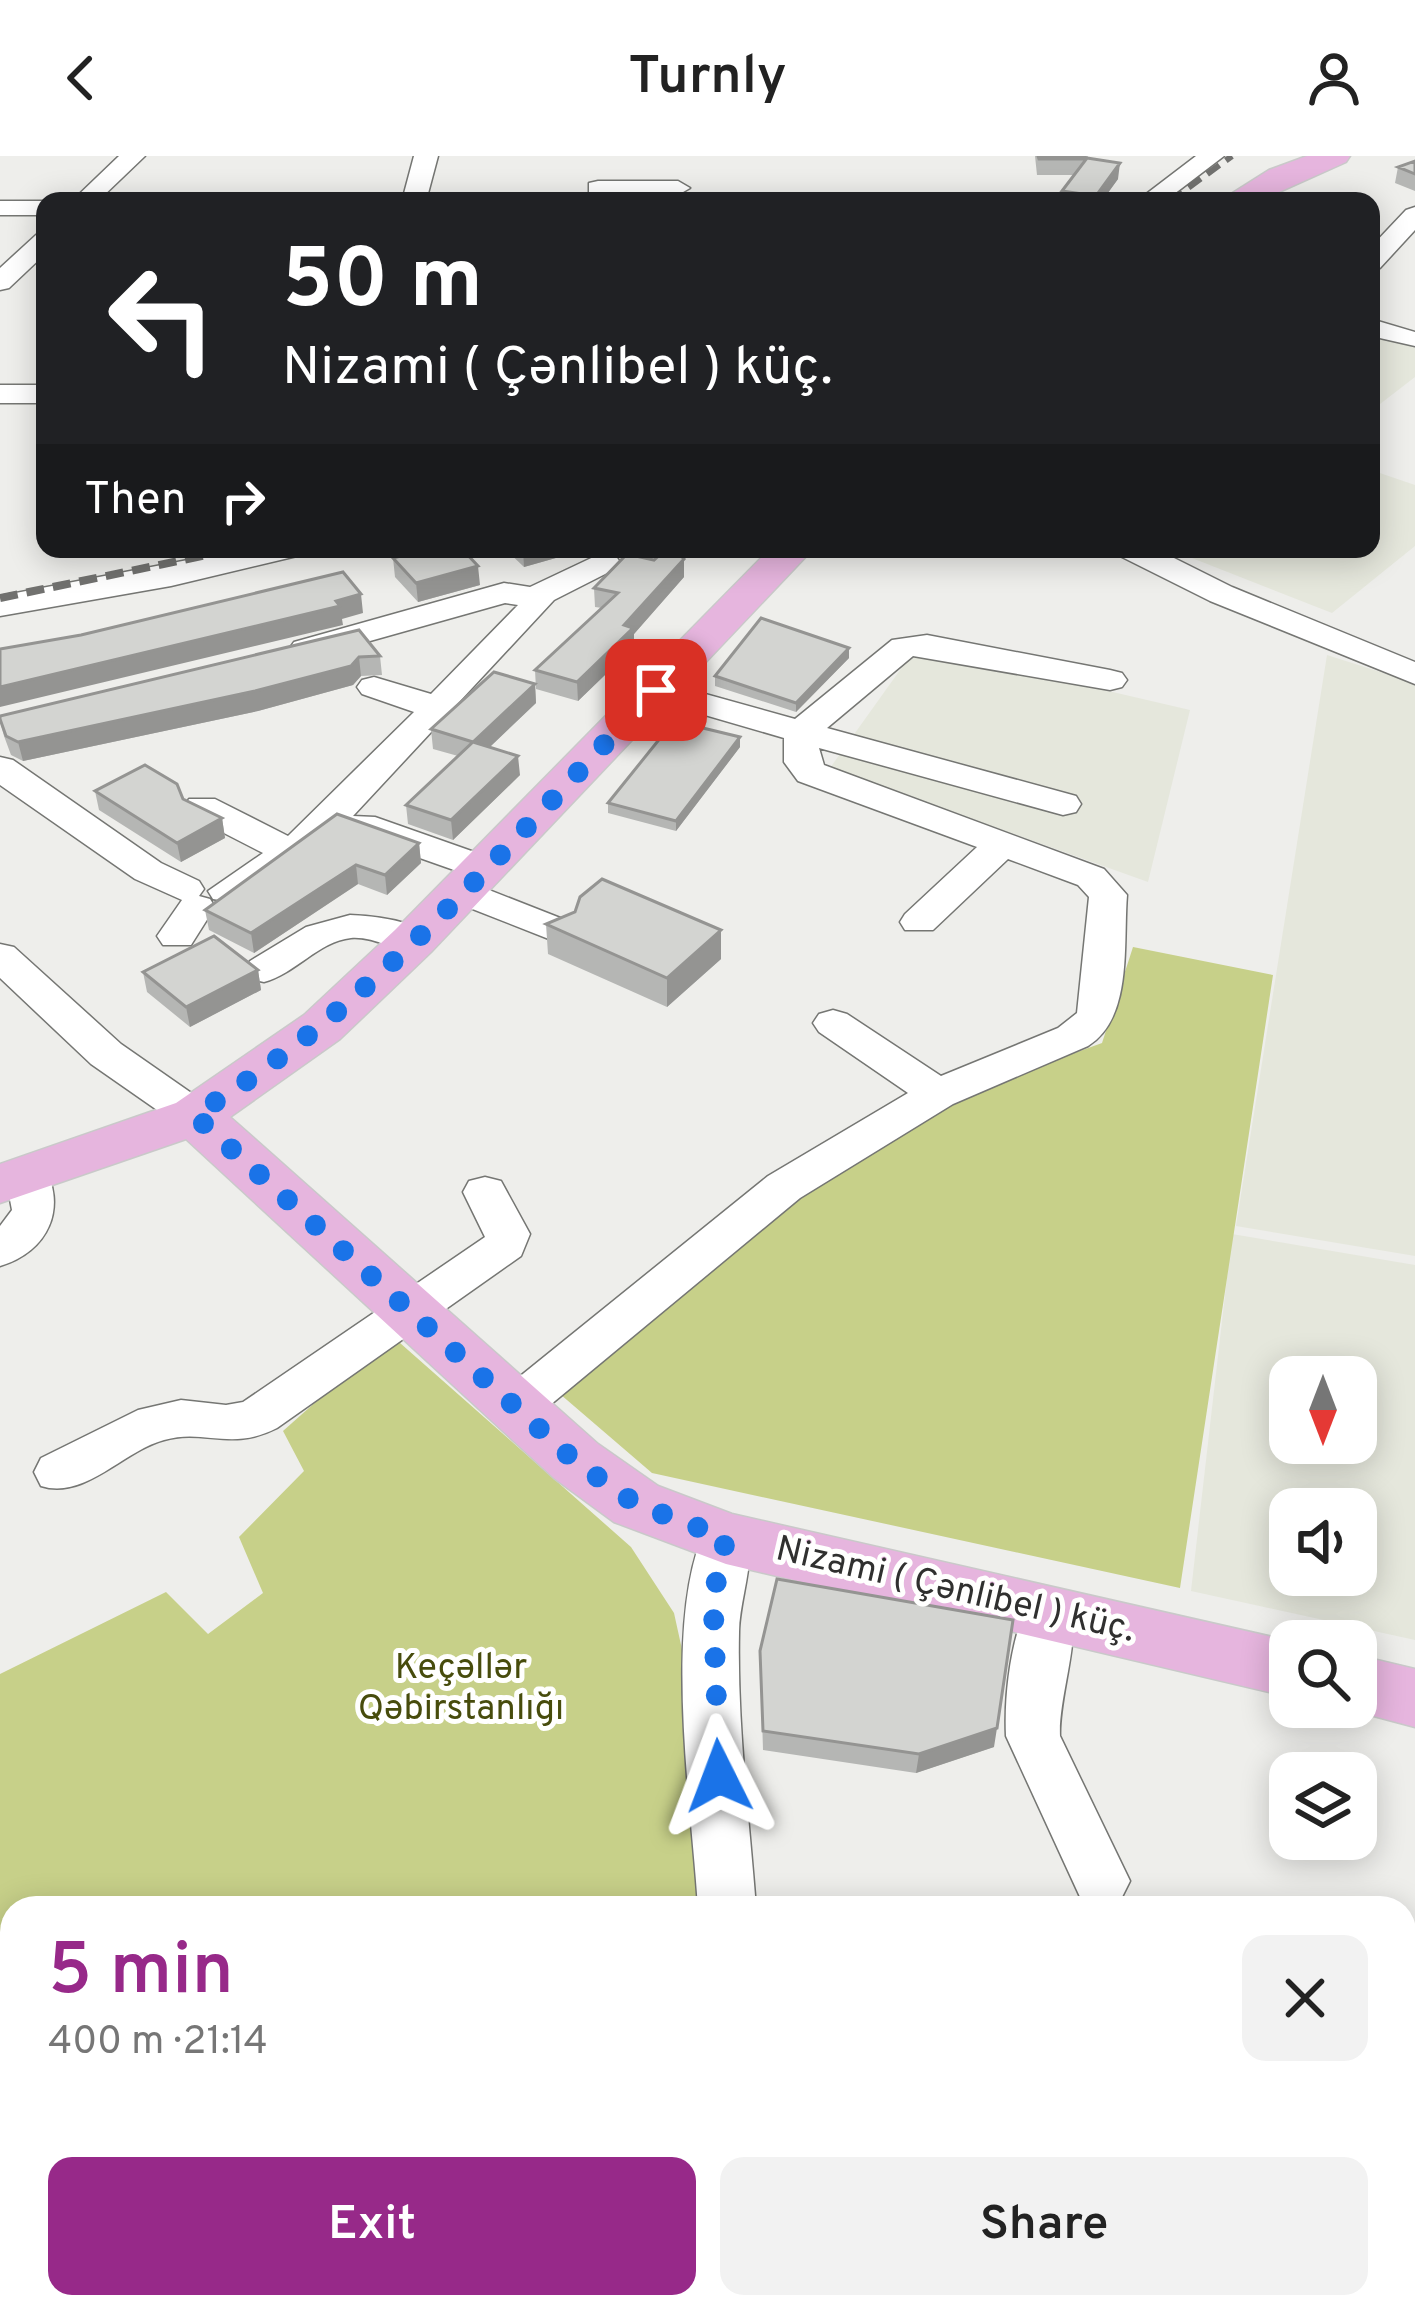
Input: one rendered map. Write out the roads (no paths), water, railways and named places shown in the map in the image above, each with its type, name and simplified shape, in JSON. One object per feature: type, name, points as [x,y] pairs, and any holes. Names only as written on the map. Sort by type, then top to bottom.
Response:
[{"type":"main road","points":[[1255,192],[1321,159]]},
{"type":"main road","points":[[14,1179],[194,1115],[322,1028],[784,558]]},
{"type":"main road","name":"Nizami ( Çənlibel ) küç.","points":[[194,1115],[610,1488],[671,1519],[726,1538],[1269,1664]]},
{"type":"main road","points":[[1377,1689],[1415,1698]]},
{"type":"street","points":[[94,192],[134,156]]},
{"type":"street","points":[[416,192],[426,156]]},
{"type":"street","points":[[1162,192],[1212,156]]},
{"type":"street","points":[[598,188],[678,186]]},
{"type":"street","points":[[0,208],[36,208]]},
{"type":"street","points":[[1380,252],[1415,215]]},
{"type":"street","points":[[1,282],[36,249]]},
{"type":"street","points":[[1,282],[36,281]]},
{"type":"street","points":[[1380,330],[1410,339]]},
{"type":"street","points":[[0,394],[36,394]]},
{"type":"street","points":[[0,592],[164,558]]},
{"type":"street","points":[[0,606],[248,558]]},
{"type":"street","points":[[1149,558],[1221,594],[1415,674]]},
{"type":"street","points":[[272,658],[504,593],[535,597],[604,562]]},
{"type":"street","points":[[0,768],[196,906],[291,853],[334,815],[535,610],[539,602],[535,597]]},
{"type":"street","points":[[801,732],[904,647],[927,645],[1110,680]]},
{"type":"street","points":[[374,687],[438,708]]},
{"type":"street","points":[[656,690],[846,748],[1063,804]]},
{"type":"street","points":[[515,1407],[784,1186],[938,1094],[1073,1037],[1089,1027],[1097,1012],[1108,896],[1091,877],[811,773],[802,762],[801,732]]},
{"type":"street","points":[[202,807],[291,853]]},
{"type":"street","points":[[334,815],[472,879],[559,931]]},
{"type":"street","points":[[919,922],[1002,844]]},
{"type":"street","points":[[264,970],[348,924],[371,924],[412,941]]},
{"type":"street","points":[[0,956],[106,1054],[194,1115]]},
{"type":"street","points":[[833,1023],[938,1094]]},
{"type":"street","points":[[0,1250],[24,1233],[37,1203],[14,1179]]},
{"type":"street","points":[[59,1472],[166,1421],[244,1425],[505,1244],[508,1234],[485,1192]]},
{"type":"street","points":[[726,1538],[716,1572],[712,1645],[726,1896]]},
{"type":"street","points":[[1049,1614],[1032,1711],[1033,1736],[1101,1881]]},
{"type":"railway","points":[[1182,192],[1232,156]]},
{"type":"railway","points":[[0,598],[193,558]]},
{"type":"park label","name":"Keçəllər Qəbirstanlığı","points":[[461,1690]]}]
